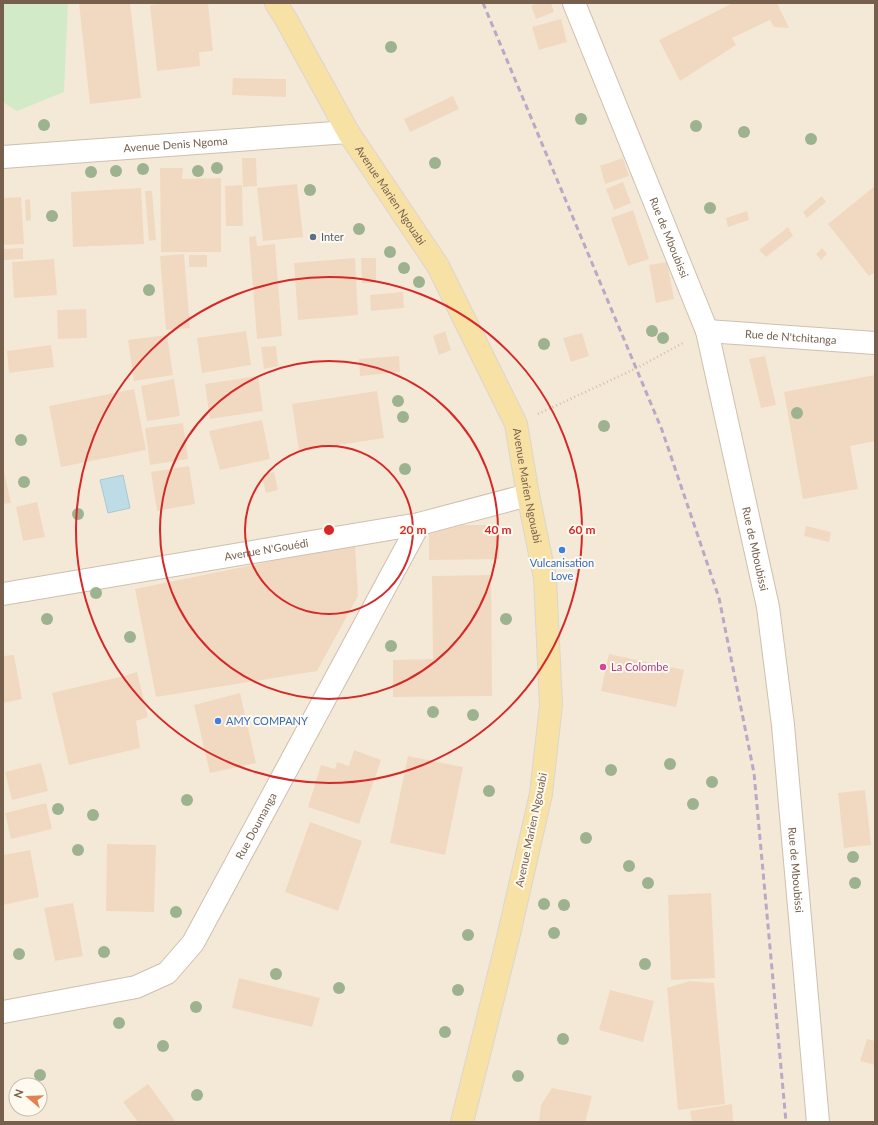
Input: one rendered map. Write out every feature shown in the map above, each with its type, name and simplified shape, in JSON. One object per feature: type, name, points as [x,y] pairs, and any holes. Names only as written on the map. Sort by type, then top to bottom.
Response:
[{"type":"main road","name":"Avenue Marien Ngouabi","points":[[282,9],[348,132],[438,266],[516,424],[528,495],[545,578],[551,705],[541,794],[508,938],[462,1122]]},
{"type":"street","name":"Rue de Mboubissi","points":[[574,3],[707,330],[768,607],[783,725],[818,1122]]},
{"type":"street","name":"Avenue Denis Ngoma","points":[[3,157],[348,132]]},
{"type":"street","name":"Rue de N'tchitanga","points":[[707,330],[875,343]]},
{"type":"street","name":"Avenue N'Gouédi","points":[[3,594],[419,524],[528,495]]},
{"type":"street","name":"Rue Doumanga","points":[[3,1012],[136,987],[167,973],[193,943],[419,524]]},
{"type":"path","points":[[516,424],[637,368],[707,330]]},
{"type":"shaded area","points":[[3,3],[875,3],[875,1122],[3,1122]]},
{"type":"green space","points":[[3,3],[68,3],[64,92],[17,111],[3,102]]},
{"type":"water","points":[[123,475],[130,508],[108,513],[100,480]]},
{"type":"building","points":[[79,3],[130,3],[141,98],[90,104]]},
{"type":"building","points":[[169,3],[208,3],[213,51],[199,52],[200,66],[157,71],[150,5]]},
{"type":"building","points":[[538,3],[551,3],[554,12],[536,19],[531,6]]},
{"type":"building","points":[[733,3],[777,3],[789,28],[774,27],[770,20],[732,38],[736,45],[680,81],[659,40]]},
{"type":"building","points":[[561,19],[567,42],[539,50],[532,27]]},
{"type":"building","points":[[233,78],[286,79],[286,97],[232,95]]},
{"type":"building","points":[[453,96],[459,109],[410,132],[404,119]]},
{"type":"building","points":[[242,158],[256,158],[257,186],[243,187]]},
{"type":"building","points":[[623,158],[629,176],[605,184],[600,166]]},
{"type":"building","points":[[160,168],[183,168],[182,179],[221,178],[221,252],[161,252]]},
{"type":"building","points":[[623,182],[631,203],[614,210],[606,189]]},
{"type":"building","points":[[297,184],[303,237],[263,241],[257,188]]},
{"type":"building","points":[[242,185],[243,226],[226,226],[225,186]]},
{"type":"building","points":[[875,186],[875,272],[869,276],[828,224]]},
{"type":"building","points":[[141,188],[144,244],[73,247],[71,192]]},
{"type":"building","points":[[145,191],[152,191],[156,240],[149,241]]},
{"type":"building","points":[[822,196],[826,202],[807,218],[803,212]]},
{"type":"building","points":[[21,197],[24,244],[3,245],[3,198]]},
{"type":"building","points":[[30,199],[31,220],[26,221],[25,200]]},
{"type":"building","points":[[633,210],[649,259],[628,266],[611,218]]},
{"type":"building","points":[[747,211],[749,220],[728,227],[726,218]]},
{"type":"building","points":[[788,227],[793,236],[766,257],[759,250]]},
{"type":"building","points":[[256,236],[257,246],[275,244],[282,336],[257,339],[249,237]]},
{"type":"building","points":[[23,248],[23,259],[3,260],[3,249]]},
{"type":"building","points":[[822,248],[827,254],[821,260],[816,254]]},
{"type":"building","points":[[184,254],[190,328],[166,330],[160,256]]},
{"type":"building","points":[[189,255],[207,255],[207,267],[189,267]]},
{"type":"building","points":[[355,258],[358,315],[298,320],[294,263]]},
{"type":"building","points":[[361,258],[376,258],[376,283],[362,283]]},
{"type":"building","points":[[54,259],[57,295],[14,298],[12,262]]},
{"type":"building","points":[[667,262],[674,299],[656,303],[649,265]]},
{"type":"building","points":[[403,292],[404,308],[371,311],[370,295]]},
{"type":"building","points":[[86,309],[87,338],[58,339],[57,310]]},
{"type":"building","points":[[246,331],[251,365],[202,373],[197,338]]},
{"type":"building","points":[[445,331],[451,350],[439,355],[433,336]]},
{"type":"building","points":[[582,333],[589,356],[571,362],[563,338]]},
{"type":"building","points":[[167,335],[173,375],[134,381],[128,340]]},
{"type":"building","points":[[51,345],[54,367],[9,373],[7,351]]},
{"type":"building","points":[[276,346],[278,366],[264,369],[261,347]]},
{"type":"building","points":[[399,356],[400,372],[360,376],[359,359]]},
{"type":"building","points":[[765,356],[776,405],[761,408],[749,359]]},
{"type":"building","points":[[875,375],[875,441],[850,446],[858,489],[803,499],[784,392]]},
{"type":"building","points":[[258,376],[263,411],[210,419],[205,384]]},
{"type":"building","points":[[174,379],[180,416],[147,421],[141,386]]},
{"type":"building","points":[[134,389],[146,450],[61,467],[49,406]]},
{"type":"building","points":[[377,391],[384,438],[299,451],[292,404]]},
{"type":"building","points":[[262,420],[270,459],[220,470],[209,431]]},
{"type":"building","points":[[183,423],[188,459],[150,465],[145,428]]},
{"type":"building","points":[[189,466],[195,504],[157,511],[151,472]]},
{"type":"building","points":[[3,468],[11,503],[3,504]]},
{"type":"building","points":[[274,472],[278,490],[266,493],[262,475]]},
{"type":"building","points":[[37,502],[45,537],[23,541],[16,507]]},
{"type":"building","points":[[429,525],[499,525],[499,559],[429,560]]},
{"type":"building","points":[[806,526],[831,532],[829,542],[804,536]]},
{"type":"building","points":[[355,544],[358,596],[317,671],[156,697],[135,589]]},
{"type":"building","points":[[491,575],[492,696],[393,697],[393,660],[433,659],[432,576]]},
{"type":"building","points":[[609,654],[684,670],[676,707],[601,691]]},
{"type":"building","points":[[14,655],[22,699],[3,703],[3,656]]},
{"type":"building","points":[[137,672],[148,717],[136,721],[140,748],[69,765],[52,693]]},
{"type":"building","points":[[240,693],[256,763],[210,773],[194,705]]},
{"type":"building","points":[[354,750],[381,760],[359,824],[308,807],[321,765],[335,769],[337,762],[349,766]]},
{"type":"building","points":[[408,756],[463,767],[445,855],[390,843]]},
{"type":"building","points":[[41,763],[48,791],[12,800],[5,772]]},
{"type":"building","points":[[865,790],[871,845],[844,848],[838,793]]},
{"type":"building","points":[[46,803],[52,829],[11,839],[5,813]]},
{"type":"building","points":[[310,822],[362,841],[338,911],[285,892]]},
{"type":"building","points":[[107,844],[156,845],[154,912],[106,911]]},
{"type":"building","points":[[30,850],[39,897],[3,905],[3,855]]},
{"type":"building","points":[[711,893],[715,978],[671,980],[668,895]]},
{"type":"building","points":[[73,903],[83,956],[55,961],[44,908]]},
{"type":"building","points":[[239,978],[320,998],[312,1027],[232,1008]]},
{"type":"building","points":[[690,981],[714,983],[725,1104],[678,1110],[667,988]]},
{"type":"building","points":[[610,990],[654,1001],[643,1042],[599,1030]]},
{"type":"building","points":[[867,1039],[875,1041],[875,1065],[860,1061]]},
{"type":"building","points":[[148,1084],[176,1122],[138,1122],[123,1102]]},
{"type":"building","points":[[552,1088],[592,1096],[585,1122],[539,1122],[541,1105]]},
{"type":"building","points":[[732,1104],[733,1122],[692,1122],[690,1111]]},
{"type":"railway","points":[[483,3],[662,430],[719,598],[754,773],[786,1122]]},
{"type":"place","name":"Inter","points":[[313,237]]},
{"type":"place","name":"Vulcanisation Love","points":[[562,550]]},
{"type":"place","name":"La Colombe","points":[[603,667]]},
{"type":"place","name":"AMY COMPANY","points":[[218,721]]}]
